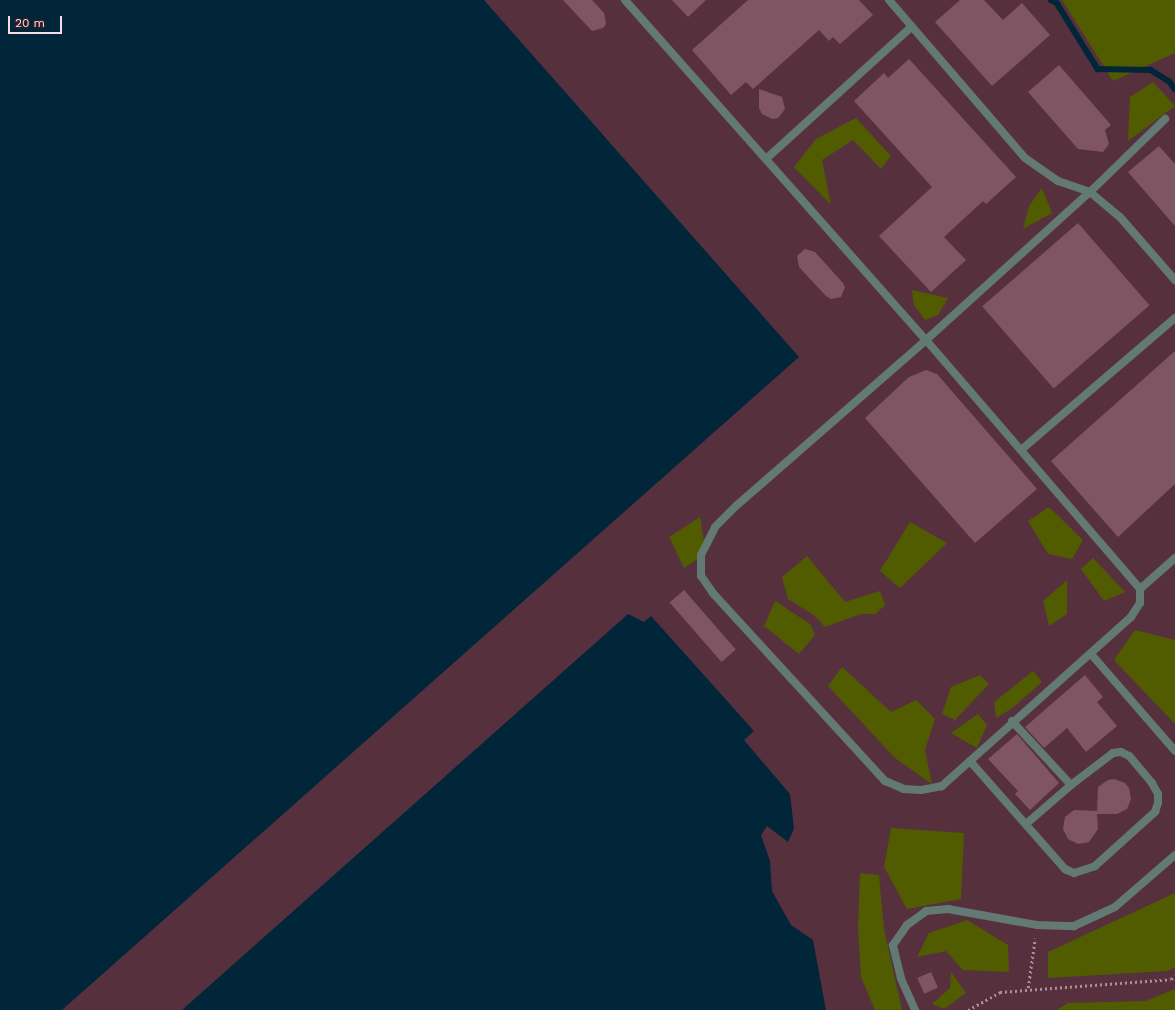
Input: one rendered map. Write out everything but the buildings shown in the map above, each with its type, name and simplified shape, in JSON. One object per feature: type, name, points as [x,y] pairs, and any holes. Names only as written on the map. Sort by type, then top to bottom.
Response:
[{"type":"lane","points":[[625,0],[926,340],[1140,589],[1140,603],[1131,618],[1012,721],[942,786],[920,790],[904,789],[885,781],[713,593],[701,576],[701,555],[714,527],[926,340],[1090,192],[1165,119]]},
{"type":"lane","points":[[889,0],[1025,158],[1058,181],[1090,192],[1120,217],[1175,280]]},
{"type":"lane","points":[[766,159],[912,26]]},
{"type":"lane","points":[[1021,450],[1175,318]]},
{"type":"lane","points":[[1140,589],[1175,558]]},
{"type":"lane","points":[[1091,654],[1175,751]]},
{"type":"lane","points":[[1012,721],[1071,785]]},
{"type":"lane","points":[[970,761],[1065,869],[1074,873],[1082,872],[1095,866],[1150,816],[1158,803],[1158,794],[1152,783],[1129,756],[1121,752],[1105,758],[1026,824]]},
{"type":"lane","points":[[916,1010],[901,978],[893,945],[906,925],[926,912],[948,909],[1037,925],[1074,926],[1115,907],[1175,855]]},
{"type":"path","points":[[1028,988],[1037,925]]},
{"type":"path","points":[[968,1010],[1000,992],[1028,988],[1171,979],[1175,976]]},
{"type":"green space","points":[[1062,0],[1175,0],[1175,53],[1113,81]]},
{"type":"green space","points":[[1153,82],[1175,106],[1128,141],[1130,97]]},
{"type":"green space","points":[[856,118],[891,156],[881,169],[853,140],[822,160],[831,205],[794,167],[816,139]]},
{"type":"green space","points":[[1042,188],[1052,213],[1023,229],[1029,206]]},
{"type":"green space","points":[[912,290],[948,298],[938,315],[925,320],[914,305]]},
{"type":"green space","points":[[1049,507],[1083,540],[1072,559],[1048,554],[1028,521]]},
{"type":"green space","points":[[700,517],[706,554],[684,568],[669,537]]},
{"type":"green space","points":[[910,522],[947,543],[900,588],[880,571]]},
{"type":"green space","points":[[807,556],[845,602],[880,591],[885,605],[875,614],[861,614],[825,627],[815,616],[788,599],[782,577]]},
{"type":"green space","points":[[1093,558],[1125,592],[1104,601],[1081,569]]},
{"type":"green space","points":[[1067,580],[1067,614],[1049,626],[1043,601]]},
{"type":"green space","points":[[775,601],[810,624],[815,635],[799,654],[764,626]]},
{"type":"green space","points":[[1135,630],[1175,640],[1175,724],[1114,660]]},
{"type":"green space","points":[[842,667],[891,712],[916,700],[935,719],[925,750],[932,784],[895,758],[828,686]]},
{"type":"green space","points":[[1033,671],[1042,682],[1011,709],[996,718],[994,702]]},
{"type":"green space","points":[[980,675],[989,684],[955,720],[942,714],[951,687]]},
{"type":"green space","points":[[978,714],[987,725],[977,748],[951,733]]},
{"type":"green space","points":[[891,828],[964,833],[961,899],[907,909],[884,867]]},
{"type":"green space","points":[[860,873],[879,875],[884,929],[902,1010],[875,1010],[861,977],[858,928]]},
{"type":"green space","points":[[1175,893],[1175,967],[1168,971],[1048,978],[1048,952]]},
{"type":"green space","points":[[967,920],[1008,945],[1009,972],[963,970],[946,951],[917,957],[929,933]]},
{"type":"green space","points":[[951,972],[966,993],[944,1009],[932,1004],[950,988]]},
{"type":"green space","points":[[1175,989],[1175,1010],[1057,1010],[1068,1003],[1146,1001]]},
{"type":"water","points":[[0,0],[484,0],[799,357],[62,1010],[0,1010]]},
{"type":"water","points":[[628,614],[644,622],[651,616],[754,731],[744,740],[790,794],[794,829],[788,842],[767,826],[761,835],[770,861],[772,891],[791,925],[813,940],[826,1010],[182,1010]]},
{"type":"waterway","points":[[1051,0],[1057,3],[1098,69],[1151,70],[1170,82],[1175,89]]}]
